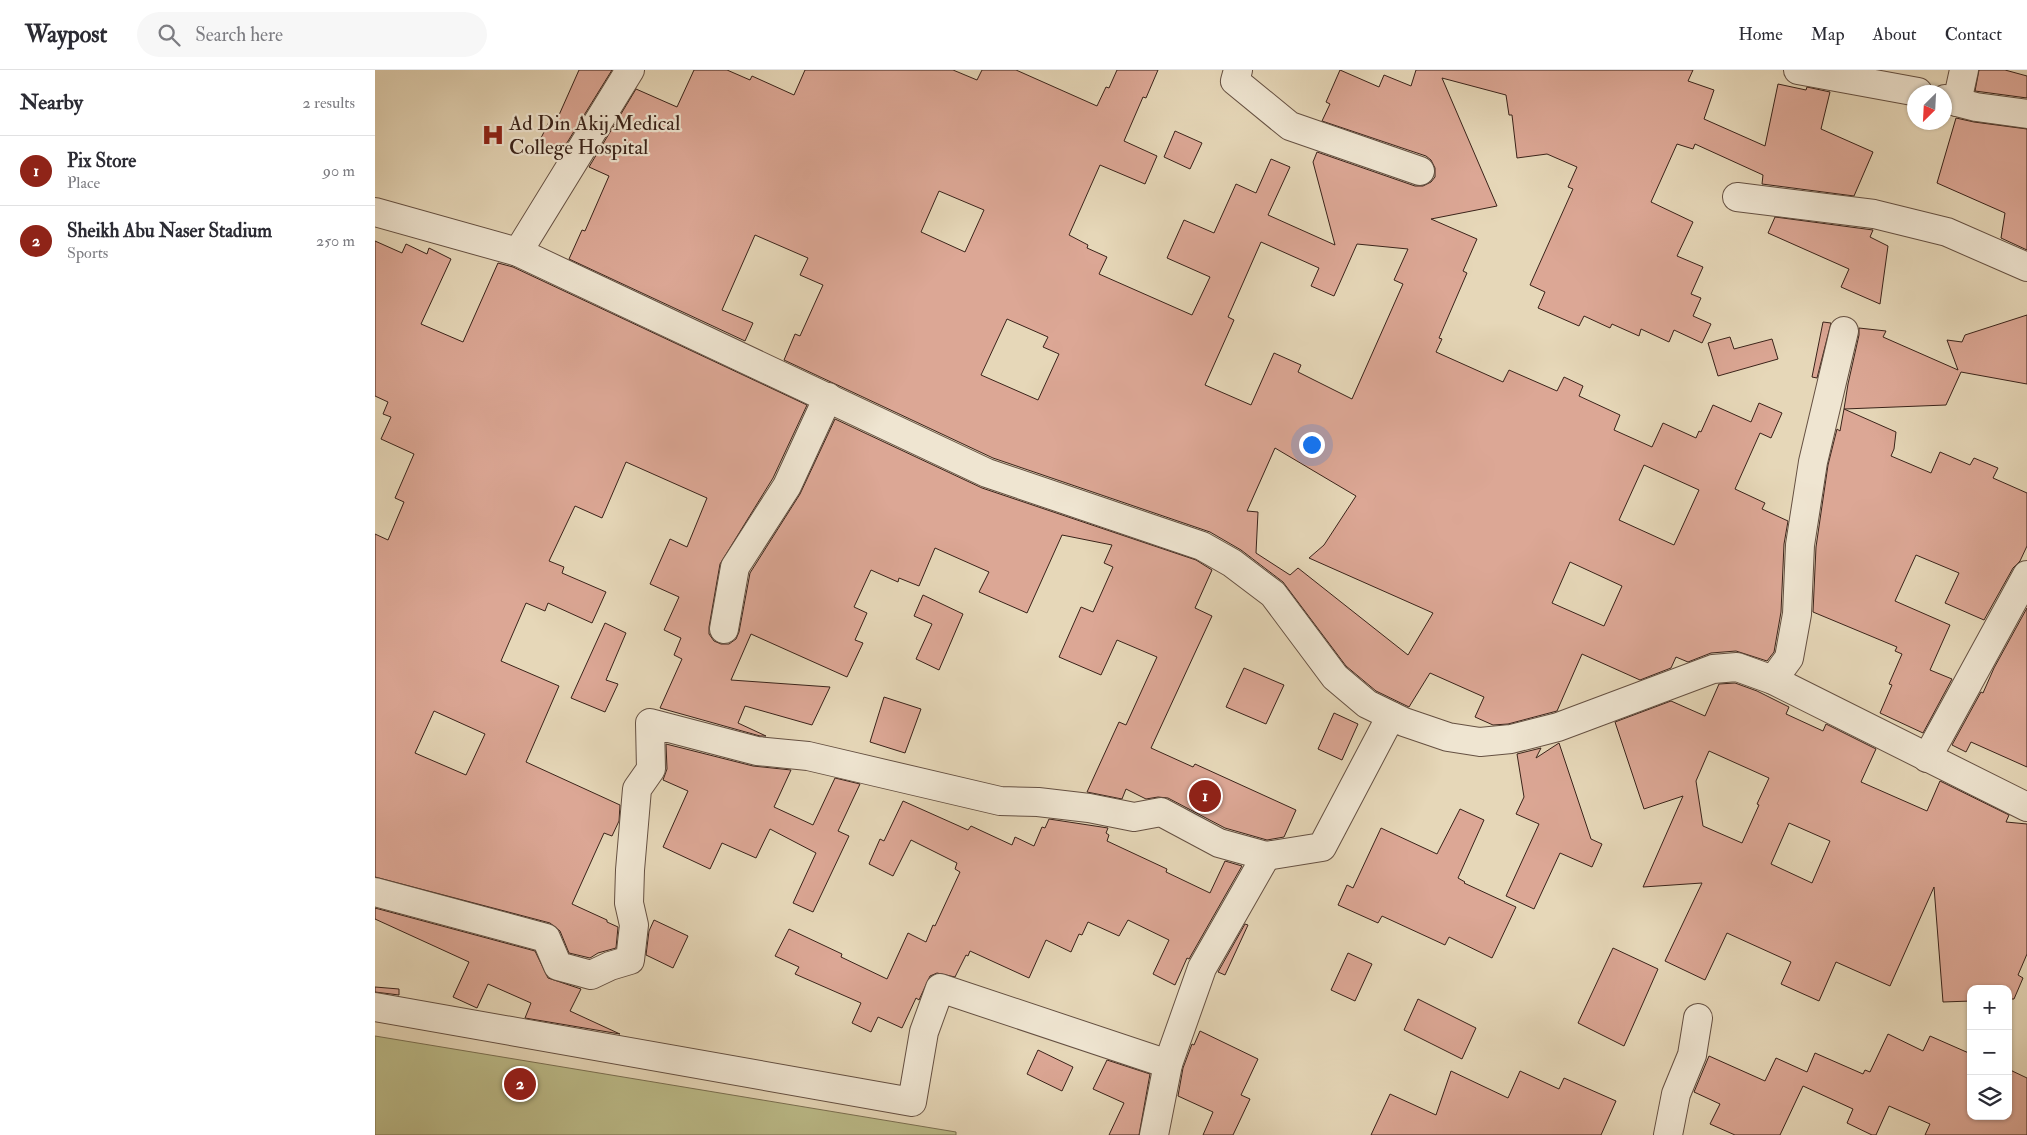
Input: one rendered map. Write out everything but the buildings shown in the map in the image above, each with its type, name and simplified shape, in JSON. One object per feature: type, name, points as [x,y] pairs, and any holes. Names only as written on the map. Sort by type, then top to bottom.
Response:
[{"type":"street","points":[[518,252],[630,70]]},
{"type":"street","points":[[1238,70],[1235,80],[1290,126],[1420,171]]},
{"type":"street","points":[[1798,70],[1907,90]]},
{"type":"street","points":[[1952,99],[1964,70]]},
{"type":"street","points":[[1952,101],[1976,107],[2027,114]]},
{"type":"street","points":[[1737,197],[1874,214],[1947,232],[2027,267]]},
{"type":"street","points":[[375,212],[518,252],[987,473],[1202,546],[1232,563],[1273,594],[1335,677],[1367,704],[1391,716],[1447,737],[1480,742],[1511,739],[1558,727],[1713,668],[1737,667],[1773,680],[2027,807]]},
{"type":"street","points":[[1773,680],[1789,658],[1797,614],[1800,545],[1813,462],[1844,331]]},
{"type":"street","points":[[724,629],[735,567],[787,486],[828,397]]},
{"type":"street","points":[[1927,758],[2027,575]]},
{"type":"street","points":[[375,892],[546,938],[558,966],[591,975],[629,960],[634,925],[629,904],[629,870],[637,789],[651,769],[650,723],[757,751],[808,756],[1000,801],[1038,802],[1089,808],[1134,817],[1161,812],[1219,843],[1266,856],[1322,847],[1391,716]]},
{"type":"street","points":[[1154,1135],[1168,1064],[1202,968],[1266,856]]},
{"type":"street","points":[[375,1007],[912,1102],[925,1032],[940,988],[1168,1064]]},
{"type":"street","points":[[1668,1135],[1676,1094],[1692,1055],[1698,1018]]},
{"type":"green space","points":[[375,1036],[956,1132],[956,1135],[375,1135]]},
{"type":"place","name":"Ad Din Akij Medical College Hospital","points":[[493,135]]},
{"type":"place","name":"Pix Store","points":[[1205,796]]},
{"type":"place","name":"Sheikh Abu Naser Stadium","points":[[520,1084]]}]
